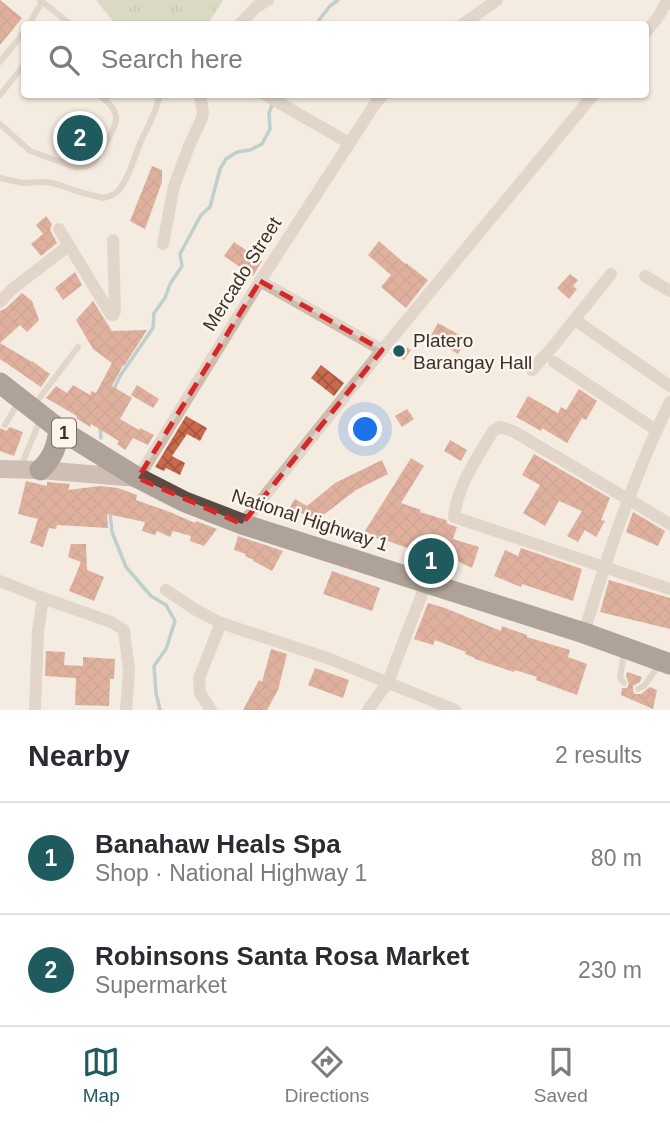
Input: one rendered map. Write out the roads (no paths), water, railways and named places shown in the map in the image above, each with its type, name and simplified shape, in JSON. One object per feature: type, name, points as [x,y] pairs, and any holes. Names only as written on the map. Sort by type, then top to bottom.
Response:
[{"type":"highway","name":"National Highway 1","points":[[0,383],[59,429],[138,478],[185,502],[242,524],[584,633],[666,662]]},
{"type":"highway","points":[[29,470],[49,461],[57,446],[59,429]]},
{"type":"main road","points":[[0,469],[138,478]]},
{"type":"street","points":[[243,21],[256,7],[268,0]]},
{"type":"street","points":[[467,21],[497,0]]},
{"type":"street","points":[[649,30],[664,18],[668,0]]},
{"type":"street","points":[[163,244],[174,186],[202,118],[200,98]]},
{"type":"street","points":[[271,98],[349,143]]},
{"type":"street","name":"Mercado Street","points":[[138,478],[260,281],[380,98]]},
{"type":"street","points":[[242,524],[591,98]]},
{"type":"street","points":[[59,229],[111,315],[115,311],[113,240]]},
{"type":"street","points":[[0,302],[11,290],[68,246]]},
{"type":"street","points":[[532,370],[611,274]]},
{"type":"street","points":[[645,276],[670,291]]},
{"type":"street","points":[[260,281],[382,350]]},
{"type":"street","points":[[575,320],[670,386]]},
{"type":"street","points":[[554,362],[656,430]]},
{"type":"street","points":[[584,633],[603,567],[656,430],[670,402]]},
{"type":"street","points":[[670,524],[513,431],[500,427],[492,431],[465,479],[456,498],[454,517],[670,589]]},
{"type":"street","points":[[0,581],[111,622],[124,630],[129,671],[126,710]]},
{"type":"street","points":[[368,710],[388,682],[427,582]]},
{"type":"street","points":[[166,590],[221,623],[330,659],[454,710]]},
{"type":"street","points":[[35,710],[38,631],[43,598]]},
{"type":"street","points":[[211,710],[200,693],[199,678],[221,623]]},
{"type":"lane","points":[[31,21],[41,1],[66,21]]},
{"type":"lane","points":[[0,62],[21,36]]},
{"type":"lane","points":[[0,95],[21,69]]},
{"type":"lane","points":[[0,124],[30,151],[75,167],[88,166],[93,163],[115,125],[116,116],[102,98]]},
{"type":"lane","points":[[0,178],[22,183],[46,182],[103,198],[112,196],[132,164],[159,98]]},
{"type":"lane","points":[[5,425],[31,408],[78,347]]},
{"type":"lane","points":[[29,470],[31,408]]},
{"type":"lane","points":[[21,438],[30,442]]},
{"type":"lane","points":[[624,683],[620,678],[625,648]]},
{"type":"lane","points":[[638,689],[666,662]]},
{"type":"waterway","points":[[318,21],[338,0]]},
{"type":"waterway","points":[[114,389],[153,328],[154,313],[182,266],[180,254],[201,215],[210,207],[220,169],[226,159],[237,152],[262,144],[270,129],[269,113],[273,103]]},
{"type":"waterway","points":[[100,425],[101,438]]},
{"type":"waterway","points":[[110,512],[112,532],[126,567],[151,596],[166,605],[175,621],[166,649],[154,666],[160,710]]},
{"type":"place","name":"Robinsons Santa Rosa Market","points":[[80,138]]},
{"type":"place","name":"Platero Barangay Hall","points":[[399,351]]},
{"type":"place","name":"Banahaw Heals Spa","points":[[431,561]]}]
